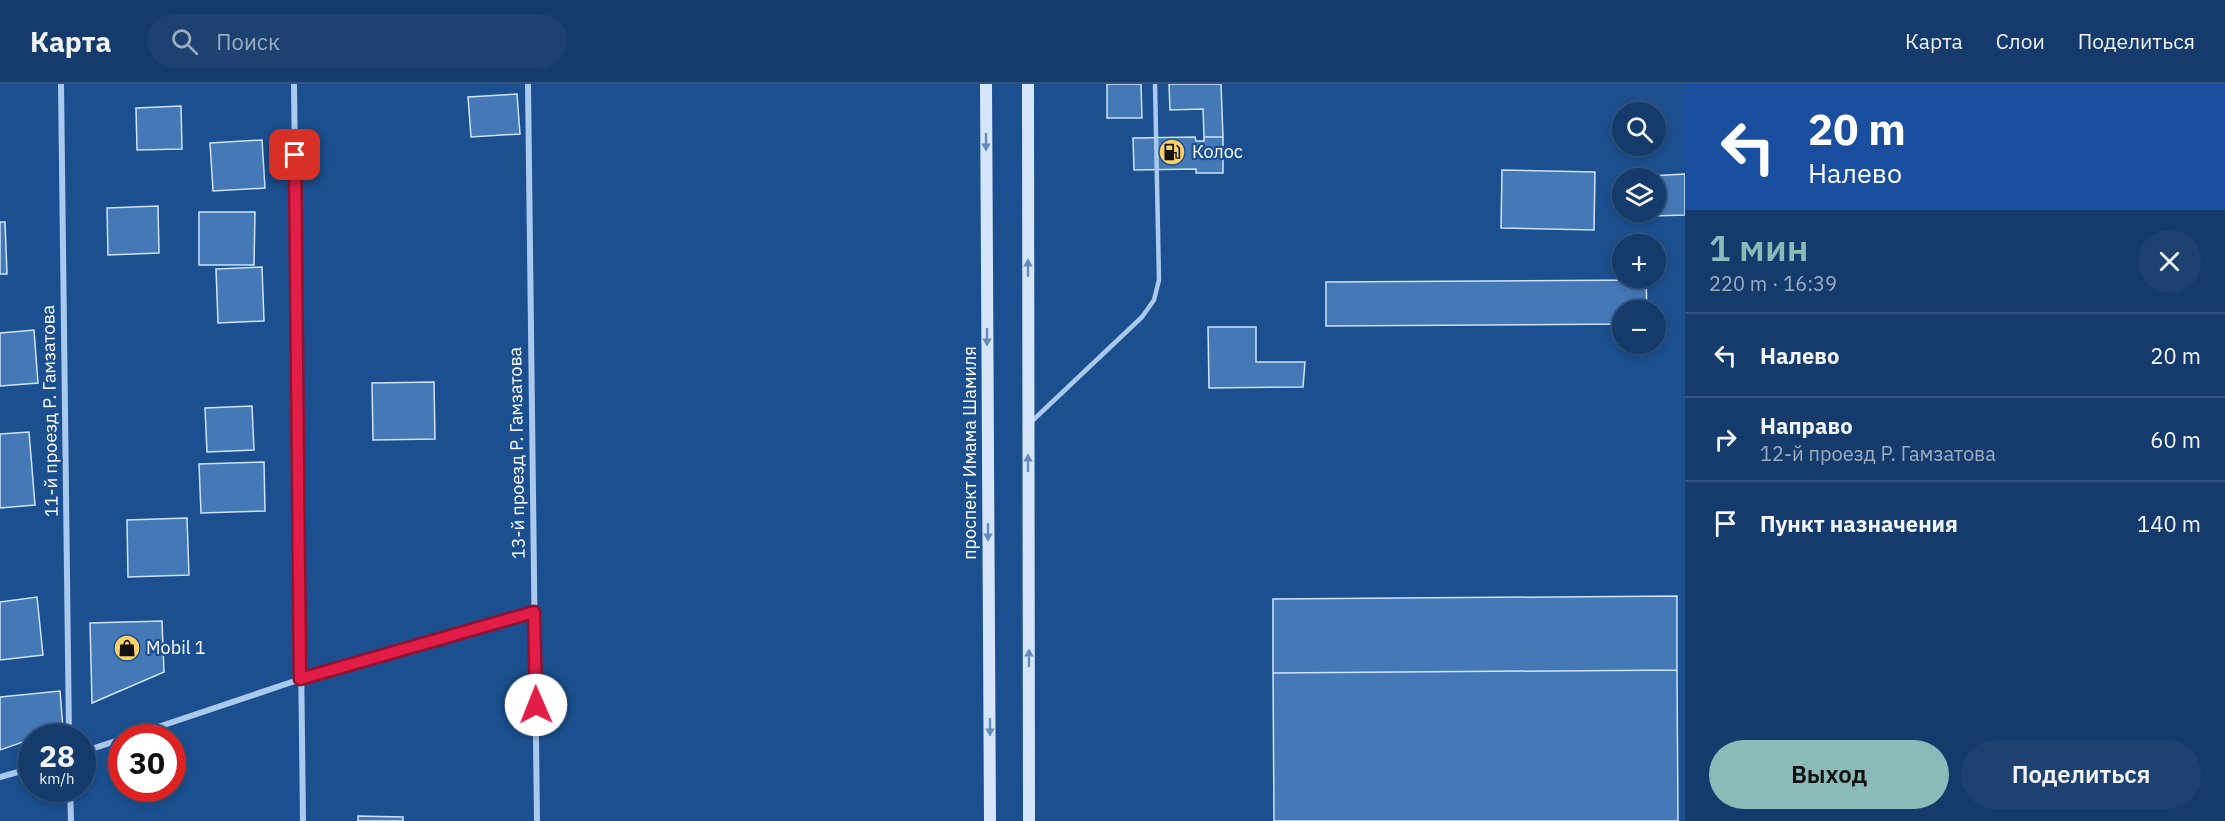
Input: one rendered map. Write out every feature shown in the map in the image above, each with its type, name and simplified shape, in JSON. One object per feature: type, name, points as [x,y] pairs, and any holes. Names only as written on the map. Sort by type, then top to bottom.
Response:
[{"type":"main road","name":"проспект Имама Шамиля","points":[[986,84],[990,821]]},
{"type":"main road","points":[[1028,84],[1029,821]]},
{"type":"street","name":"11-й проезд Р. Гамзатова","points":[[61,84],[69,724]]},
{"type":"street","points":[[294,84],[303,821]]},
{"type":"street","name":"13-й проезд Р. Гамзатова","points":[[528,84],[537,821]]},
{"type":"street","points":[[167,724],[300,679],[534,612]]},
{"type":"street","points":[[0,777],[18,772]]},
{"type":"street","points":[[70,802],[71,821]]},
{"type":"lane","points":[[1028,425],[1142,316],[1154,300],[1159,280],[1155,84]]},
{"type":"building","points":[[1107,84],[1141,84],[1142,118],[1107,118]]},
{"type":"building","points":[[1169,84],[1221,84],[1223,137],[1204,137],[1203,109],[1170,110]]},
{"type":"building","points":[[517,94],[520,134],[471,137],[468,97]]},
{"type":"building","points":[[181,106],[182,149],[137,150],[136,108]]},
{"type":"building","points":[[1195,137],[1196,141],[1204,141],[1204,137],[1223,137],[1223,173],[1196,173],[1196,169],[1134,170],[1133,138]]},
{"type":"building","points":[[262,140],[265,188],[213,191],[210,143]]},
{"type":"building","points":[[1502,170],[1595,172],[1594,230],[1501,228]]},
{"type":"building","points":[[1685,174],[1685,215],[1666,216],[1666,175]]},
{"type":"building","points":[[158,206],[159,253],[108,255],[107,208]]},
{"type":"building","points":[[199,212],[255,212],[254,265],[199,265]]},
{"type":"building","points":[[0,222],[5,222],[7,274],[0,274]]},
{"type":"building","points":[[262,267],[264,321],[218,323],[216,269]]},
{"type":"building","points":[[1612,280],[1612,288],[1646,288],[1647,300],[1612,300],[1612,324],[1326,326],[1326,282]]},
{"type":"building","points":[[1208,327],[1256,327],[1256,362],[1305,362],[1303,387],[1209,388]]},
{"type":"building","points":[[34,330],[38,383],[0,386],[0,333]]},
{"type":"building","points":[[434,382],[435,439],[373,440],[372,383]]},
{"type":"building","points":[[252,406],[254,450],[207,452],[205,408]]},
{"type":"building","points":[[29,432],[35,505],[0,508],[0,434]]},
{"type":"building","points":[[264,462],[265,511],[201,513],[199,464]]},
{"type":"building","points":[[187,518],[189,575],[128,577],[127,520]]},
{"type":"building","points":[[1677,596],[1677,670],[1273,673],[1273,599]]},
{"type":"building","points":[[37,597],[43,655],[0,660],[0,602]]},
{"type":"building","name":"Mobil 1","points":[[162,621],[164,672],[92,703],[90,623]]},
{"type":"building","points":[[1677,670],[1678,821],[1274,821],[1273,673]]},
{"type":"building","points":[[60,691],[63,724],[18,724],[18,744],[0,750],[0,697]]},
{"type":"building","points":[[358,816],[403,817],[403,821],[358,821]]},
{"type":"place","name":"Колос","points":[[1172,152]]},
{"type":"place","name":"Mobil 1","points":[[127,648]]},
{"type":"route","points":[[295,155],[300,679],[534,612],[536,705]]}]
